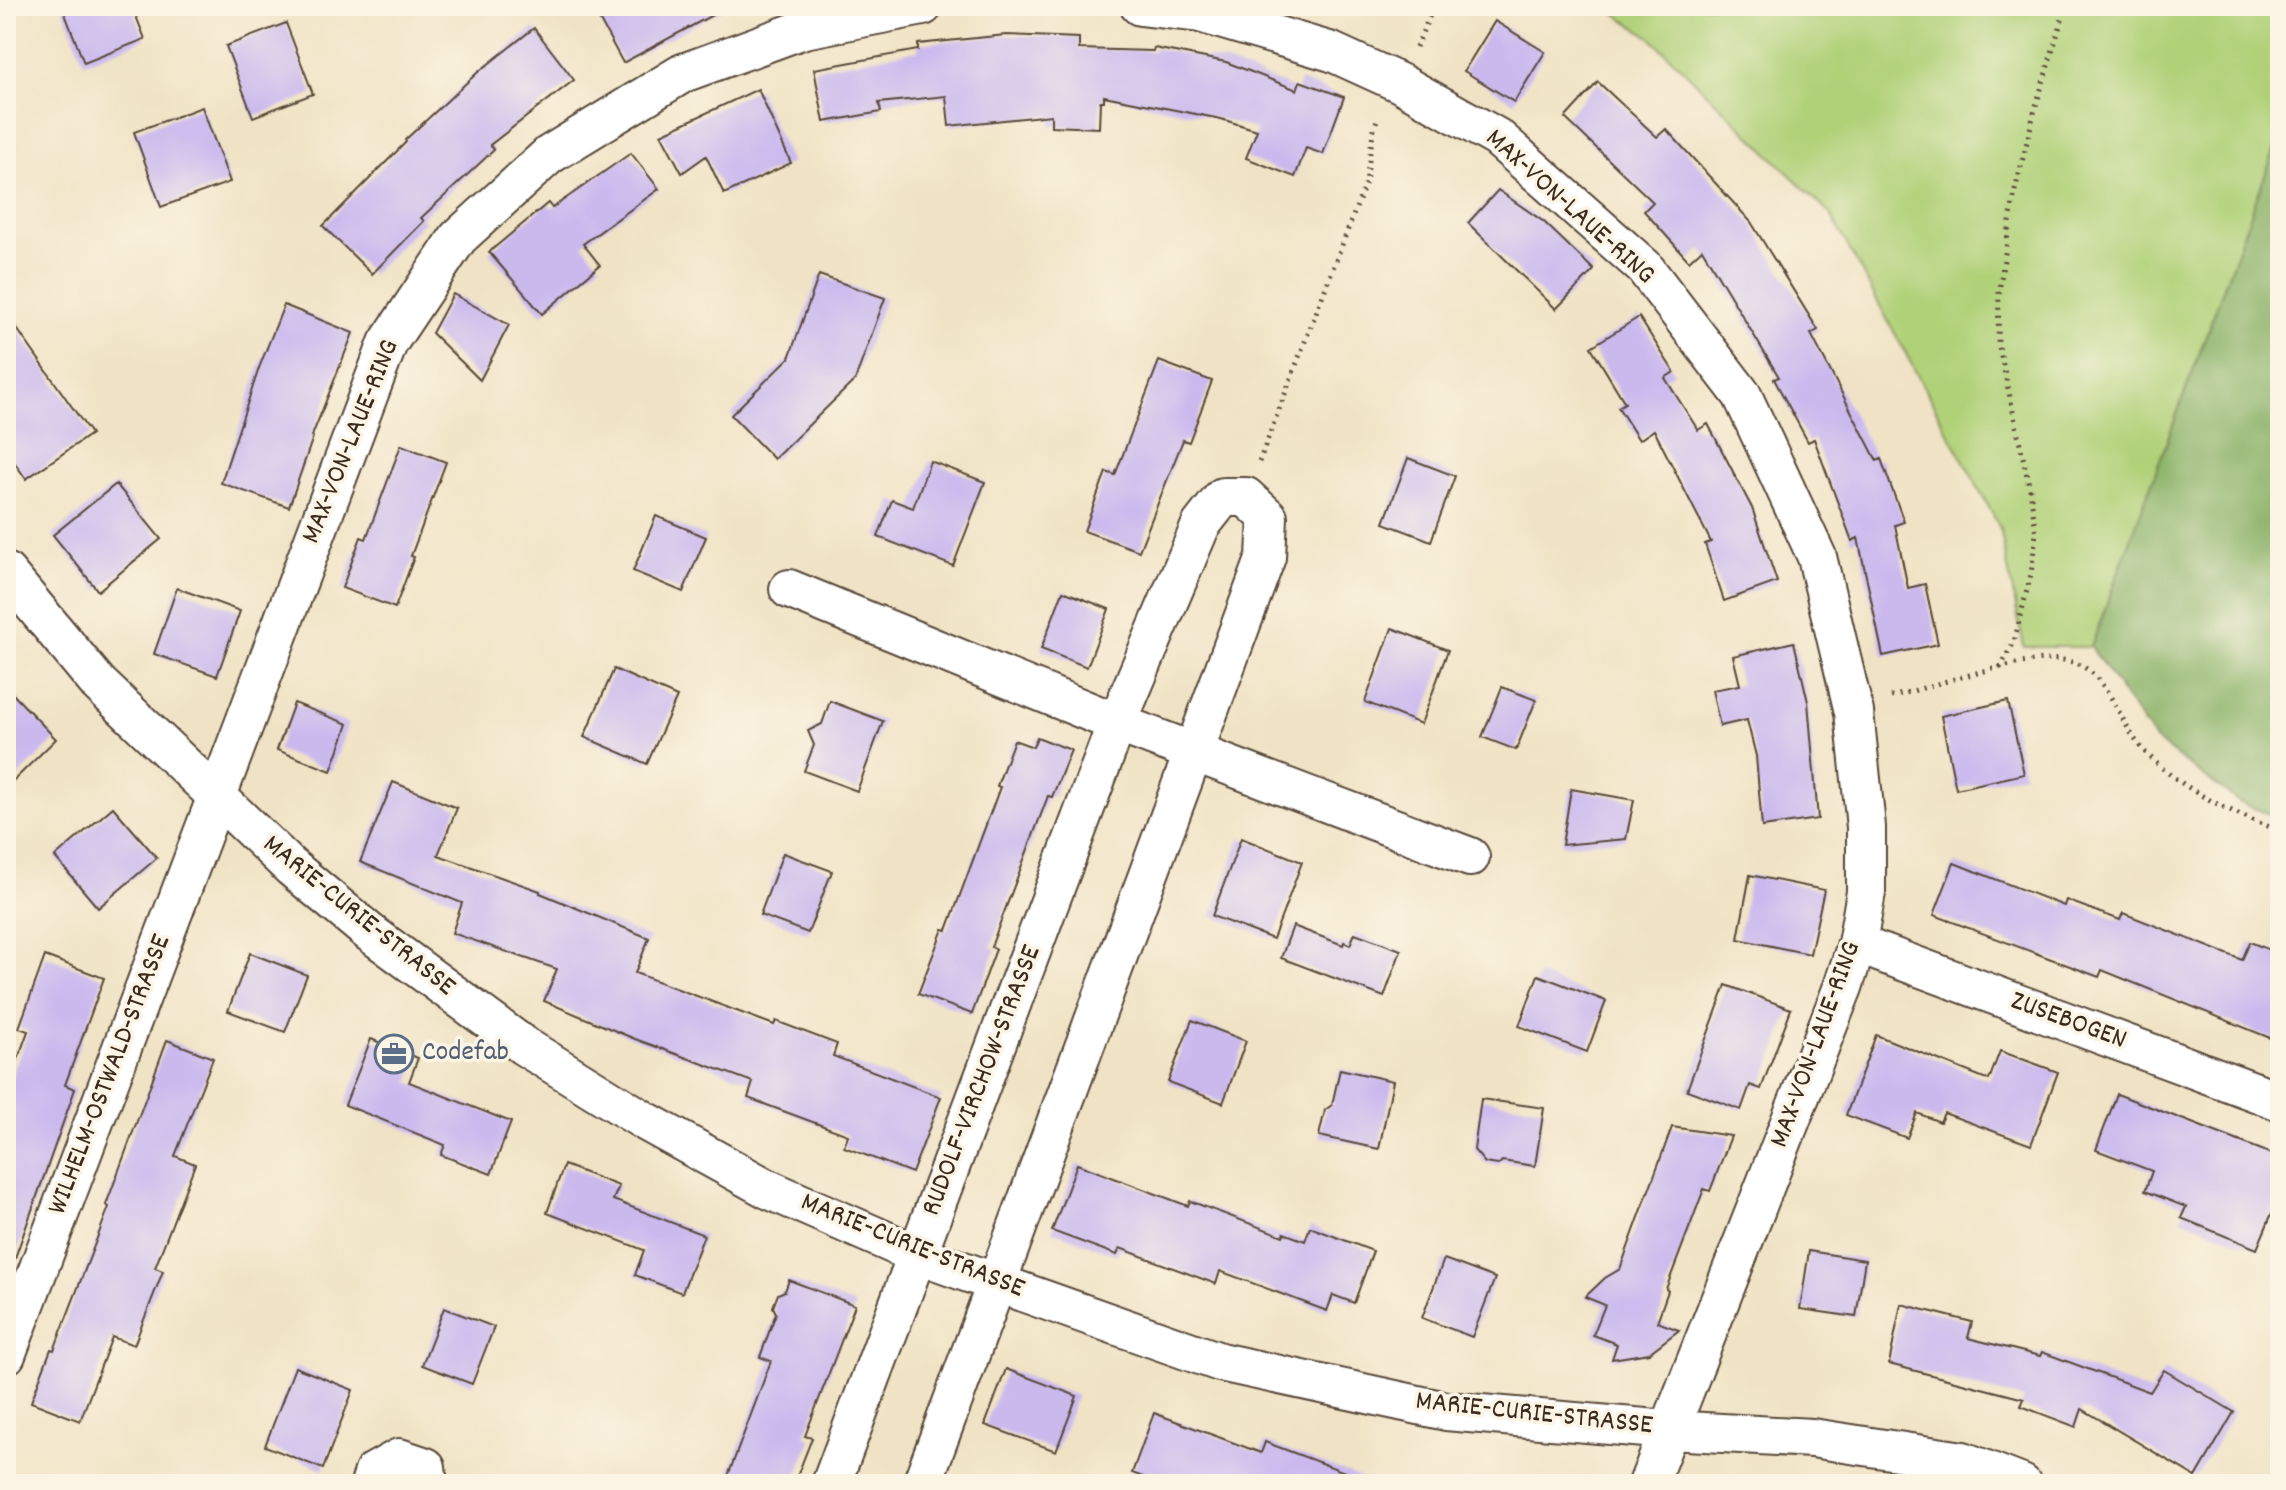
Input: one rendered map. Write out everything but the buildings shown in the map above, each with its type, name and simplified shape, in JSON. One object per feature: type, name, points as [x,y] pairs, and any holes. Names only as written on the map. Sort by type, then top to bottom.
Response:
[{"type":"street","name":"MAX-VON-LAUE-RING","points":[[216,795],[388,343],[458,238],[549,155],[683,73],[804,29],[923,6]]},
{"type":"street","name":"MAX-VON-LAUE-RING","points":[[1140,6],[1215,18],[1332,52],[1400,83],[1498,138],[1644,267],[1742,395],[1817,557],[1852,708],[1866,827],[1866,892],[1857,944],[1843,987],[1648,1484]]},
{"type":"street","name":"RUDOLF-VIRCHOW-STRASSE","points":[[831,1484],[1117,723],[1201,525],[1223,497],[1246,497]]},
{"type":"street","points":[[922,1484],[1266,557],[1268,517],[1246,497]]},
{"type":"street","name":"MARIE-CURIE-STRASSE","points":[[6,572],[98,683],[291,867],[369,932],[524,1046],[645,1121],[768,1189],[918,1255],[1220,1362],[1446,1411],[1669,1430],[1812,1438],[1963,1461],[2022,1484]]},
{"type":"street","points":[[789,589],[1117,723],[1470,857]]},
{"type":"street","name":"WILHELM-OSTWALD-STRASSE","points":[[6,1355],[216,795]]},
{"type":"street","name":"ZUSEBOGEN","points":[[1857,944],[2280,1101]]},
{"type":"street","points":[[370,1484],[374,1472],[399,1458],[426,1467],[428,1484]]},
{"type":"path","points":[[2000,668],[2014,642],[2031,574],[2036,533],[2030,490],[1998,342],[1999,291],[2022,164],[2066,6]]},
{"type":"path","points":[[1246,497],[1366,182],[1373,132],[1379,117],[1391,110],[1400,83]]},
{"type":"path","points":[[1852,708],[2000,668],[2051,659],[2071,661],[2087,670],[2110,696],[2127,729],[2144,751],[2168,773],[2219,808],[2280,831]]},
{"type":"green space","points":[[1604,6],[2280,6],[2280,135],[2091,647],[2024,647],[2000,528],[1831,215],[1650,37]]},
{"type":"green space","points":[[2280,135],[2280,818],[2240,803],[2155,740],[2091,647]]},
{"type":"place","name":"Codefab","points":[[394,1054]]}]
